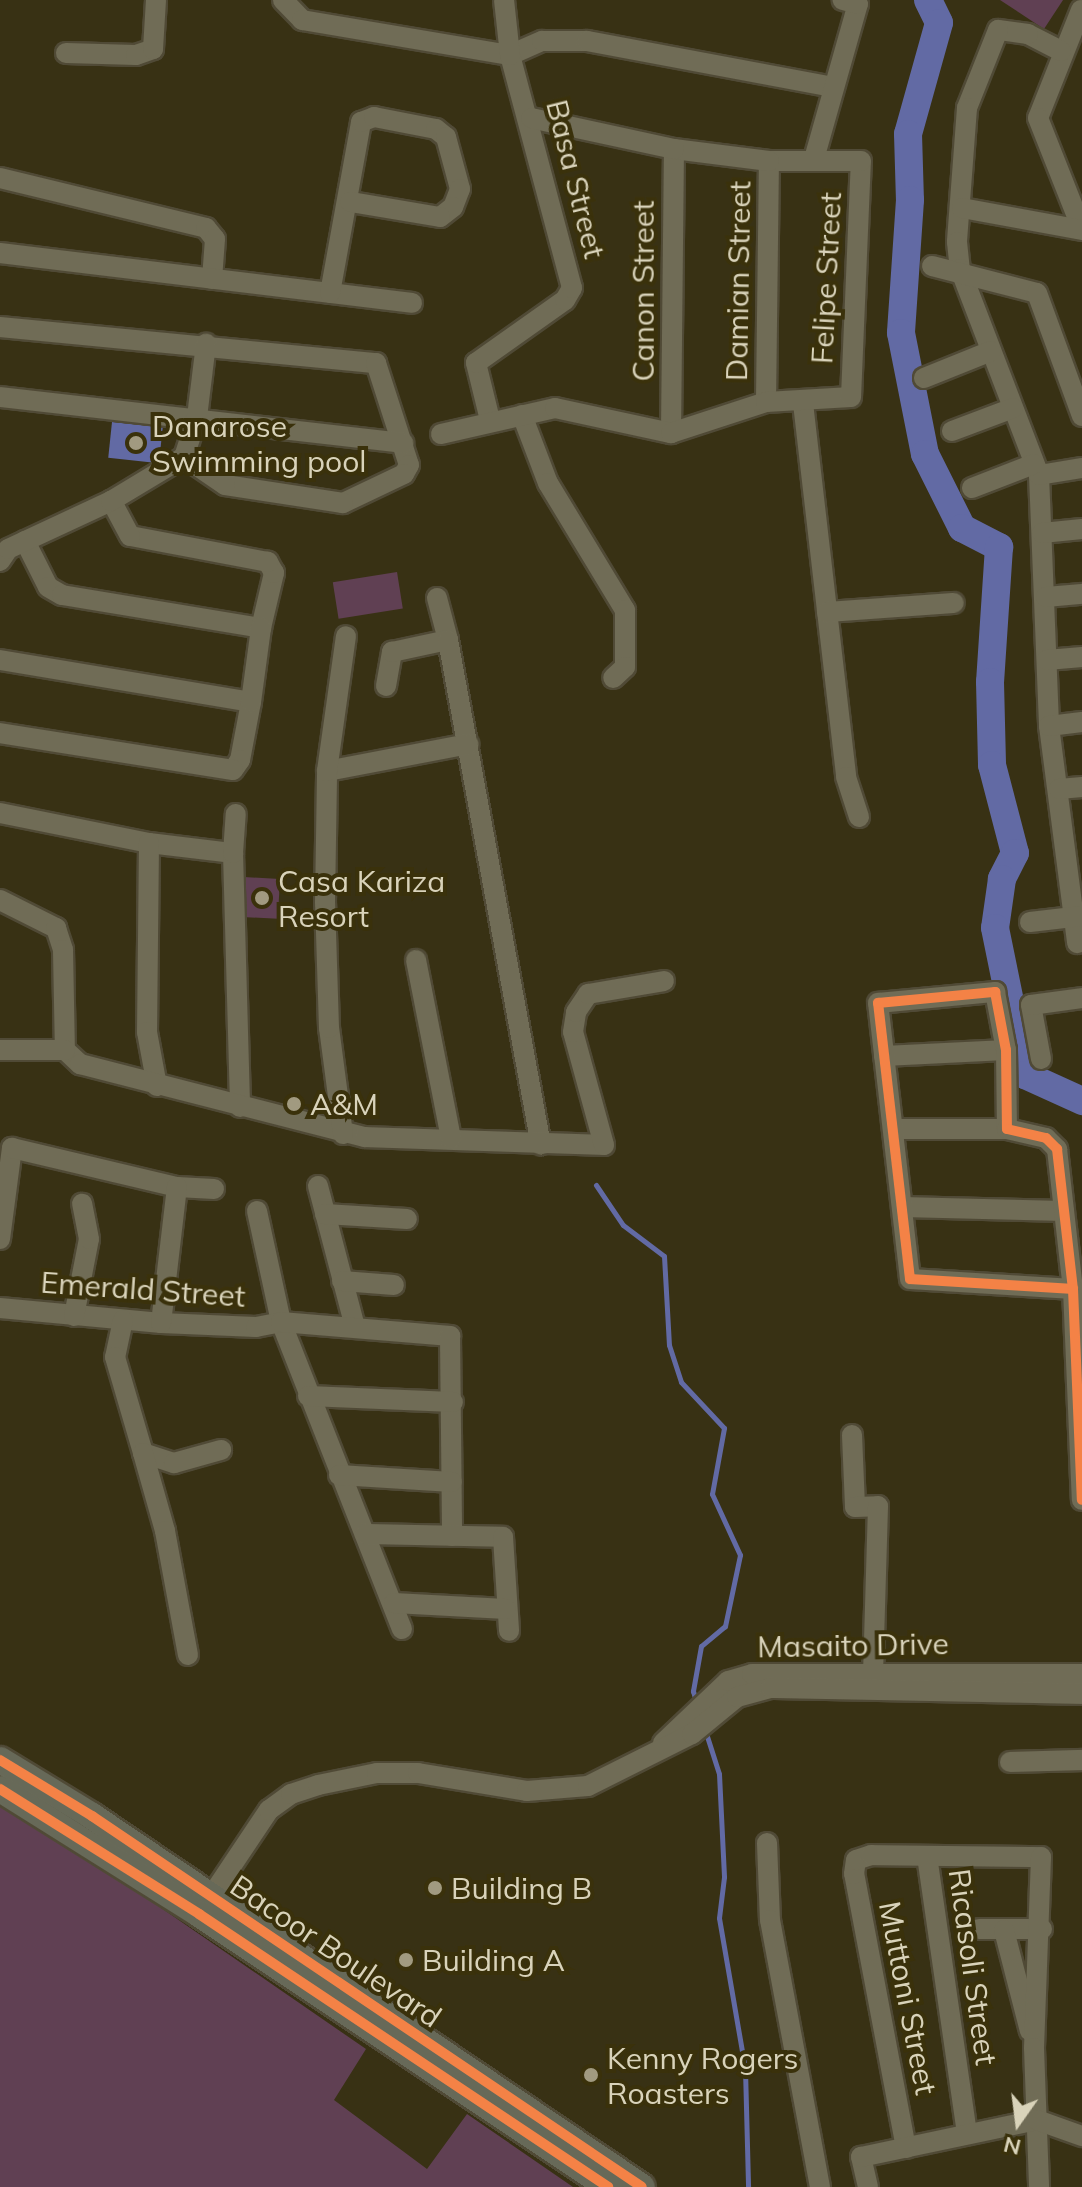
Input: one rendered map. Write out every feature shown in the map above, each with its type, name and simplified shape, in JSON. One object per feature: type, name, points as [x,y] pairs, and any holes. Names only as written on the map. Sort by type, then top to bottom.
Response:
[{"type":"main road","name":"Bacoor Boulevard","points":[[0,1760],[608,2187]]},
{"type":"main road","name":"Bacoor Boulevard","points":[[0,1789],[205,1905],[642,2187]]},
{"type":"street","points":[[66,53],[136,55],[153,49],[156,0]]},
{"type":"street","name":"Basa Street","points":[[490,420],[476,363],[565,300],[572,288],[531,118],[510,55],[504,0]]},
{"type":"street","points":[[531,118],[674,149],[769,161],[814,159],[851,2]]},
{"type":"street","points":[[285,5],[302,20],[510,55],[542,41],[587,41],[832,87]]},
{"type":"street","points":[[1081,10],[1061,51],[1038,118],[1082,230]]},
{"type":"street","points":[[1061,51],[1028,34],[998,30],[967,108],[960,269],[1036,469],[1046,597],[1049,726],[1059,789],[1075,852],[1077,943]]},
{"type":"street","points":[[330,293],[350,202],[361,122],[374,117],[436,129],[446,137],[460,189],[453,207],[440,217],[350,202]]},
{"type":"street","name":"Canon Street","points":[[671,433],[674,149]]},
{"type":"street","name":"Felipe Street","points":[[803,403],[851,397],[861,161],[814,159]]},
{"type":"street","name":"Damian Street","points":[[766,402],[769,161]]},
{"type":"street","points":[[0,178],[206,228],[215,239],[212,279]]},
{"type":"street","points":[[962,208],[1082,230]]},
{"type":"street","points":[[0,253],[412,303]]},
{"type":"street","points":[[932,266],[960,269],[1037,293],[1082,416]]},
{"type":"street","points":[[0,327],[206,344],[376,363],[409,460],[404,474],[343,503],[225,485],[184,457]]},
{"type":"street","points":[[0,561],[5,551],[111,501],[184,457],[197,417],[206,344]]},
{"type":"street","points":[[924,378],[991,351]]},
{"type":"street","points":[[0,397],[197,417],[403,443]]},
{"type":"street","points":[[441,434],[490,420],[555,408],[671,433],[766,402],[803,403],[846,777],[859,817]]},
{"type":"street","points":[[952,431],[1013,408]]},
{"type":"street","points":[[526,413],[548,483],[625,610],[625,667],[613,678]]},
{"type":"street","points":[[972,488],[1036,469],[1082,468]]},
{"type":"street","points":[[0,733],[233,770],[240,760],[261,628],[274,573],[268,562],[130,536],[111,501]]},
{"type":"street","points":[[1042,533],[1082,529]]},
{"type":"street","points":[[25,541],[48,587],[62,595],[261,628]]},
{"type":"street","points":[[1046,597],[1082,594]]},
{"type":"street","points":[[437,598],[468,744],[541,1145]]},
{"type":"street","points":[[827,612],[954,603]]},
{"type":"street","points":[[343,1134],[329,1028],[327,771],[346,636]]},
{"type":"street","points":[[386,686],[392,652],[448,640]]},
{"type":"street","points":[[1047,660],[1082,657]]},
{"type":"street","points":[[0,660],[251,702]]},
{"type":"street","points":[[1049,726],[1082,722]]},
{"type":"street","points":[[327,771],[468,744]]},
{"type":"street","points":[[1059,789],[1082,787]]},
{"type":"street","points":[[0,813],[149,843],[233,853]]},
{"type":"street","points":[[236,814],[233,853],[240,1107]]},
{"type":"street","points":[[149,843],[147,1032],[157,1086]]},
{"type":"street","points":[[0,900],[35,913],[56,928],[63,950],[65,1050]]},
{"type":"street","points":[[1030,922],[1077,916]]},
{"type":"street","points":[[416,960],[451,1139]]},
{"type":"street","points":[[0,1050],[65,1050],[80,1064],[343,1134],[541,1145],[604,1145],[573,1032],[576,1012],[588,994],[664,981]]},
{"type":"street","points":[[1007,1129],[1006,1050],[995,992],[878,1003],[910,1279],[1073,1289]]},
{"type":"street","points":[[1041,1059],[1031,1005],[1082,998]]},
{"type":"street","points":[[884,1056],[1006,1050]]},
{"type":"street","points":[[893,1129],[1007,1129],[1046,1138],[1057,1149],[1064,1211],[1076,1266],[1073,1289],[1079,1342],[1082,1500]]},
{"type":"street","points":[[0,1239],[12,1148],[177,1187],[214,1189]]},
{"type":"street","points":[[318,1186],[355,1327]]},
{"type":"street","points":[[161,1323],[177,1187]]},
{"type":"street","points":[[74,1316],[89,1239],[82,1204]]},
{"type":"street","points":[[902,1207],[1064,1211]]},
{"type":"street","points":[[257,1211],[281,1322],[402,1629]]},
{"type":"street","points":[[325,1214],[407,1219]]},
{"type":"street","points":[[342,1281],[394,1285]]},
{"type":"street","name":"Emerald Street","points":[[0,1308],[161,1323],[256,1327],[281,1322],[450,1336],[453,1402]]},
{"type":"street","points":[[123,1320],[115,1357],[165,1531],[188,1655]]},
{"type":"street","points":[[308,1396],[453,1402],[452,1536]]},
{"type":"street","points":[[852,1435],[855,1507],[878,1506],[873,1671]]},
{"type":"street","points":[[143,1453],[174,1463],[221,1450]]},
{"type":"street","points":[[339,1475],[452,1482]]},
{"type":"street","points":[[365,1534],[503,1537],[509,1631]]},
{"type":"street","points":[[394,1603],[506,1609]]},
{"type":"street","name":"Masaito Drive","points":[[205,1905],[269,1810],[291,1794],[377,1773],[418,1773],[527,1791],[565,1789],[596,1782],[655,1752],[710,1708],[728,1681],[752,1674],[873,1671],[1082,1674]]},
{"type":"street","name":"Masaito Drive","points":[[710,1708],[771,1688],[1082,1694]]},
{"type":"street","points":[[1010,1762],[1082,1760]]},
{"type":"street","points":[[767,1843],[770,1920],[820,2187]]},
{"type":"street","points":[[927,1856],[1041,1857],[1042,1929],[1034,2048],[1039,2187]]},
{"type":"street","name":"Muttoni Street","points":[[906,2148],[854,1874],[856,1860],[927,1856]]},
{"type":"street","name":"Ricasoli Street","points":[[927,1856],[967,2134]]},
{"type":"street","points":[[979,1929],[1042,1929]]},
{"type":"street","points":[[1004,1930],[1034,2048]]},
{"type":"street","points":[[868,2187],[861,2157],[1037,2120],[1082,2136]]},
{"type":"shaded area","points":[[1000,0],[1063,0],[1044,29]]},
{"type":"shaded area","points":[[397,572],[403,609],[339,619],[333,582]]},
{"type":"shaded area","name":"Casa Kariza Resort","points":[[244,877],[280,879],[278,919],[242,917]]},
{"type":"shaded area","points":[[0,1803],[32,1819],[366,2049],[334,2100],[427,2169],[467,2114],[573,2187],[0,2187]]},
{"type":"water","name":"Danarose Swimming pool","points":[[112,422],[163,427],[159,463],[108,458]]},
{"type":"waterway","points":[[928,0],[939,23],[908,134],[910,200],[901,333],[925,454],[962,528],[999,547],[990,682],[992,765],[1015,853],[1002,879],[995,928],[1025,1075],[1082,1101]]},
{"type":"waterway","points":[[596,1185],[623,1225],[664,1256],[669,1345],[681,1382],[724,1428],[712,1494],[740,1555],[725,1626],[701,1646],[693,1691],[697,1705]]},
{"type":"waterway","points":[[705,1730],[719,1774],[724,1877],[719,1918],[745,2069],[748,2187]]},
{"type":"cycle path","points":[[1073,1289],[910,1279],[878,1003],[995,992],[1006,1050],[1007,1129],[1046,1138],[1057,1149],[1073,1289],[1082,1500]]},
{"type":"cycle path","points":[[0,1760],[92,1816],[642,2187]]},
{"type":"cycle path","points":[[0,1789],[199,1914],[608,2187]]},
{"type":"place","name":"Danarose Swimming pool","points":[[136,443]]},
{"type":"place","name":"Casa Kariza Resort","points":[[262,898]]},
{"type":"place","name":"A&M","points":[[294,1104]]},
{"type":"place","name":"Building B","points":[[435,1888]]},
{"type":"place","name":"Building A","points":[[406,1960]]},
{"type":"place","name":"Kenny Rogers Roasters","points":[[591,2075]]}]
